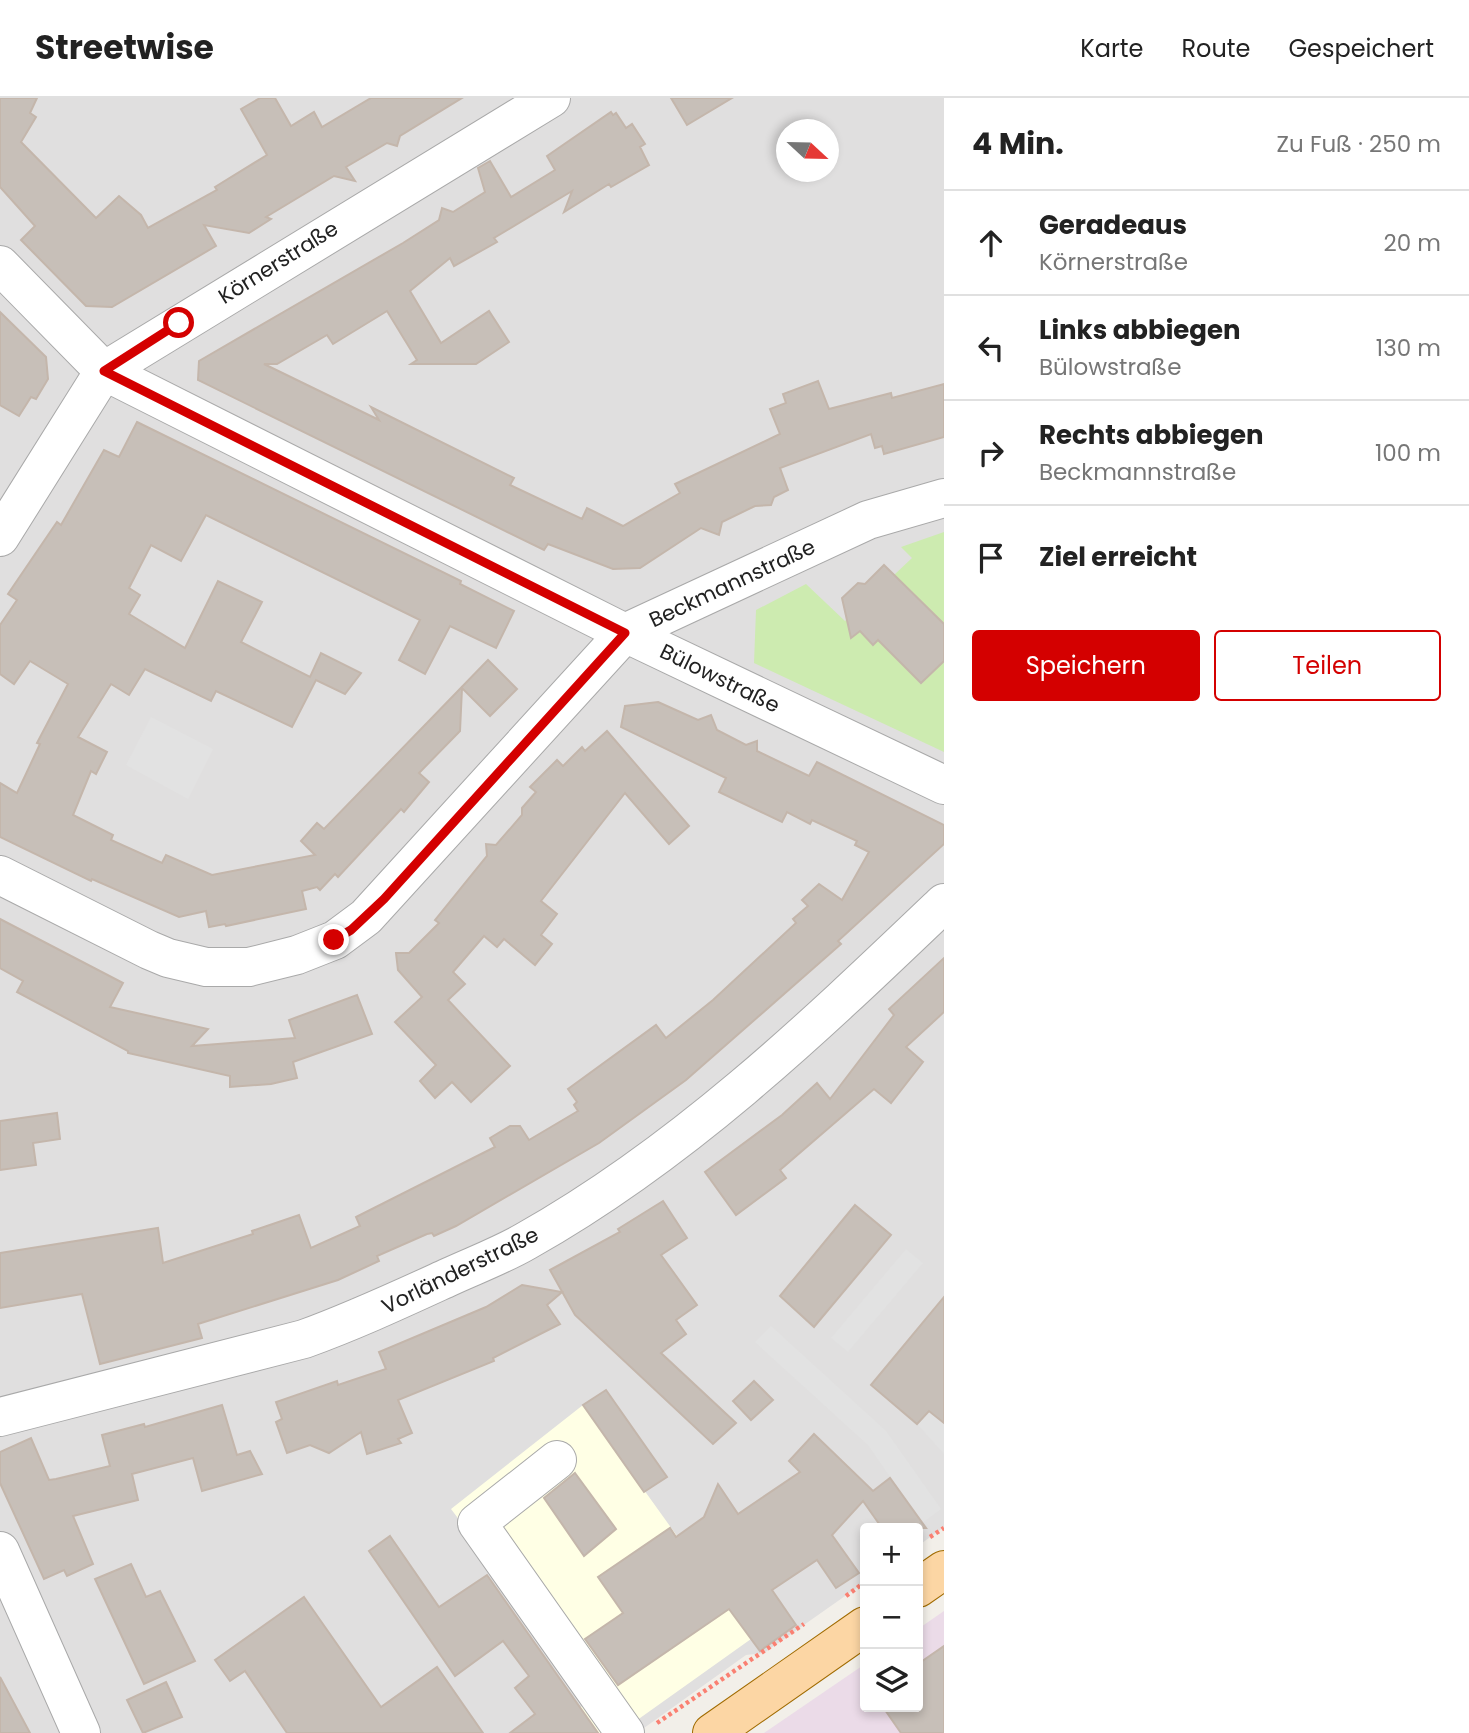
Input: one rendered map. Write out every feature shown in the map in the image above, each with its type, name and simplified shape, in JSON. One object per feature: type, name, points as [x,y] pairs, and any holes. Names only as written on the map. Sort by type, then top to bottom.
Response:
[{"type":"main road","points":[[921,1586],[944,1570]]},
{"type":"main road","points":[[712,1733],[854,1612]]},
{"type":"street","name":"Körnerstraße","points":[[0,537],[104,371],[551,98]]},
{"type":"street","name":"Bülowstraße","points":[[0,265],[104,371],[625,633],[944,785]]},
{"type":"street","name":"Beckmannstraße","points":[[0,875],[149,950],[190,965],[249,967],[316,948],[351,930],[375,908],[625,633],[868,520],[944,498]]},
{"type":"street","name":"Vorländerstraße","points":[[0,1417],[304,1339],[347,1324],[525,1242],[657,1156],[750,1083],[805,1036],[944,903]]},
{"type":"street","points":[[557,1460],[477,1523],[639,1729]]},
{"type":"street","points":[[0,1551],[81,1733]]},
{"type":"path","points":[[854,1612],[864,1586]]},
{"type":"path","points":[[639,1729],[810,1620]]},
{"type":"shaded area","points":[[0,98],[944,98],[944,1527],[923,1542],[923,1523],[860,1523],[860,1586],[764,1653],[746,1655],[637,1733],[0,1733]]},
{"type":"shaded area","points":[[151,717],[213,749],[188,799],[126,765]]},
{"type":"shaded area","points":[[906,1249],[923,1263],[848,1352],[831,1338]]},
{"type":"shaded area","points":[[771,1326],[886,1431],[941,1509],[922,1523],[868,1445],[755,1342]]},
{"type":"shaded area","points":[[583,1405],[751,1639],[619,1733],[599,1733],[580,1708],[584,1704],[495,1567],[451,1509]]},
{"type":"shaded area","points":[[929,1411],[944,1423],[944,1454],[917,1424]]},
{"type":"shaded area","points":[[944,1611],[944,1733],[764,1733],[860,1667],[860,1712],[923,1712],[923,1626]]},
{"type":"green space","points":[[944,532],[944,752],[754,663],[756,610],[806,584],[845,621],[852,614],[858,583],[866,584],[884,565],[894,575],[912,558],[901,547]]},
{"type":"building","points":[[0,98],[37,98],[30,113],[36,117],[21,142],[96,218],[119,196],[141,215],[148,228],[217,190],[215,187],[267,155],[241,109],[260,98],[275,98],[291,126],[314,112],[322,127],[371,98],[462,98],[400,136],[397,146],[387,143],[346,167],[355,181],[334,176],[266,217],[271,219],[249,233],[204,225],[216,246],[112,307],[86,306],[21,240],[35,226],[0,187]]},
{"type":"building","points":[[671,98],[732,98],[687,125]]},
{"type":"building","points":[[611,112],[613,115],[616,113],[626,128],[632,124],[645,144],[640,147],[649,165],[611,187],[609,184],[564,212],[572,191],[494,238],[497,242],[454,266],[450,258],[410,291],[441,343],[489,311],[509,342],[476,364],[411,364],[417,360],[387,311],[333,344],[327,335],[277,364],[264,364],[379,420],[371,407],[514,478],[510,485],[582,519],[587,508],[623,526],[680,493],[675,484],[780,434],[770,409],[786,403],[783,394],[818,381],[829,409],[891,393],[892,398],[944,384],[944,437],[884,454],[882,446],[875,448],[871,434],[780,468],[788,490],[774,497],[771,505],[755,506],[722,522],[719,535],[701,528],[640,568],[613,569],[548,544],[544,550],[198,380],[199,361],[403,243],[439,220],[442,208],[453,212],[485,192],[478,168],[490,161],[511,197],[555,170],[547,156]]},
{"type":"building","points":[[0,312],[46,357],[48,379],[36,399],[31,397],[19,416],[0,405]]},
{"type":"building","points":[[137,422],[461,581],[460,584],[514,611],[496,648],[450,626],[425,674],[399,660],[420,620],[206,515],[181,561],[151,545],[129,588],[140,595],[129,614],[185,648],[218,581],[262,602],[241,642],[310,677],[321,653],[361,673],[345,694],[316,680],[292,727],[216,691],[211,701],[145,669],[129,695],[111,684],[78,737],[107,752],[96,774],[91,771],[73,815],[113,835],[111,840],[162,863],[166,855],[212,875],[315,855],[301,841],[317,823],[324,829],[488,660],[517,689],[490,716],[462,688],[460,731],[419,773],[429,782],[404,812],[401,809],[338,877],[335,874],[320,890],[317,887],[302,891],[306,909],[226,926],[209,927],[206,911],[179,917],[92,879],[91,881],[0,837],[0,783],[17,793],[40,744],[37,743],[68,684],[30,661],[14,684],[0,674],[0,625],[17,600],[8,594],[57,522],[61,525],[104,450],[119,457]]},
{"type":"building","points":[[884,565],[944,624],[944,661],[921,683],[878,640],[873,645],[860,631],[851,638],[842,598],[858,583],[865,584]]},
{"type":"building","points":[[658,702],[698,720],[711,715],[717,730],[746,745],[757,741],[757,751],[809,776],[817,762],[944,825],[944,844],[838,941],[841,944],[686,1080],[599,1143],[456,1226],[434,1236],[432,1233],[427,1234],[377,1256],[379,1261],[338,1280],[198,1324],[202,1338],[100,1364],[82,1294],[0,1308],[0,1253],[158,1228],[163,1263],[253,1234],[252,1231],[299,1215],[311,1248],[360,1226],[356,1217],[495,1147],[490,1138],[510,1126],[520,1126],[529,1140],[578,1111],[574,1105],[577,1102],[568,1089],[656,1025],[666,1038],[713,1000],[796,923],[793,919],[808,906],[802,900],[819,884],[842,900],[869,852],[855,845],[857,841],[812,820],[810,824],[787,812],[782,822],[719,792],[726,778],[621,727],[625,706]]},
{"type":"building","points":[[607,731],[689,826],[669,844],[625,793],[541,901],[557,914],[541,935],[552,944],[535,965],[504,939],[497,947],[484,936],[453,972],[465,984],[448,1000],[510,1066],[471,1102],[452,1082],[435,1098],[420,1081],[436,1065],[395,1022],[422,997],[398,970],[396,953],[409,953],[439,923],[435,920],[487,856],[486,844],[496,845],[522,815],[522,808],[536,792],[530,787],[557,760],[563,766],[582,747],[585,751]]},
{"type":"building","points":[[0,919],[123,983],[110,1007],[208,1029],[192,1046],[295,1038],[289,1020],[357,995],[372,1034],[293,1062],[297,1078],[271,1084],[230,1087],[230,1076],[128,1053],[17,992],[23,981],[0,968]]},
{"type":"building","points":[[944,958],[944,1012],[906,1047],[923,1062],[891,1103],[874,1089],[780,1170],[786,1178],[736,1215],[705,1172],[782,1115],[817,1083],[830,1099],[894,1015],[889,1009]]},
{"type":"building","points":[[57,1113],[60,1139],[33,1143],[36,1165],[0,1170],[0,1121]]},
{"type":"building","points":[[663,1201],[687,1238],[661,1255],[697,1305],[676,1320],[686,1334],[661,1353],[736,1423],[713,1444],[575,1315],[550,1270],[620,1232],[618,1229]]},
{"type":"building","points":[[855,1205],[891,1235],[814,1327],[780,1296]]},
{"type":"building","points":[[522,1285],[562,1292],[547,1305],[560,1324],[493,1358],[494,1361],[398,1400],[412,1433],[398,1439],[401,1443],[367,1454],[361,1432],[329,1453],[310,1445],[287,1453],[276,1422],[282,1419],[276,1402],[337,1381],[338,1385],[386,1369],[379,1352],[486,1307]]},
{"type":"building","points":[[944,1297],[944,1423],[929,1411],[917,1424],[871,1385]]},
{"type":"building","points":[[754,1381],[773,1400],[751,1420],[733,1401]]},
{"type":"building","points":[[606,1390],[667,1477],[644,1492],[583,1405]]},
{"type":"building","points":[[222,1405],[237,1455],[250,1451],[262,1474],[202,1491],[193,1458],[132,1474],[138,1500],[73,1516],[93,1564],[67,1576],[64,1570],[44,1579],[0,1483],[0,1452],[31,1438],[49,1480],[56,1479],[110,1466],[102,1435],[144,1424],[145,1427]]},
{"type":"building","points":[[814,1434],[873,1491],[890,1478],[922,1523],[878,1523],[863,1501],[832,1535],[859,1573],[836,1588],[817,1560],[772,1590],[796,1625],[760,1651],[729,1609],[618,1685],[585,1639],[623,1613],[598,1577],[670,1528],[676,1537],[704,1517],[718,1484],[738,1514],[800,1472],[789,1461]]},
{"type":"building","points":[[575,1473],[616,1529],[584,1556],[544,1498]]},
{"type":"building","points":[[390,1536],[439,1607],[487,1575],[598,1733],[510,1733],[535,1714],[515,1688],[529,1676],[503,1641],[455,1676],[369,1551]]},
{"type":"building","points":[[131,1564],[146,1597],[160,1591],[195,1661],[144,1684],[95,1579]]},
{"type":"building","points":[[304,1597],[381,1707],[437,1667],[483,1733],[287,1733],[245,1671],[230,1681],[215,1660]]},
{"type":"building","points":[[944,1646],[944,1733],[901,1733],[886,1712],[923,1712],[923,1661]]},
{"type":"building","points":[[0,1677],[30,1733],[0,1733]]},
{"type":"building","points":[[166,1682],[182,1717],[143,1733],[127,1700]]},
{"type":"route","points":[[179,323],[104,371],[625,633],[384,899],[351,930],[334,940]]}]
